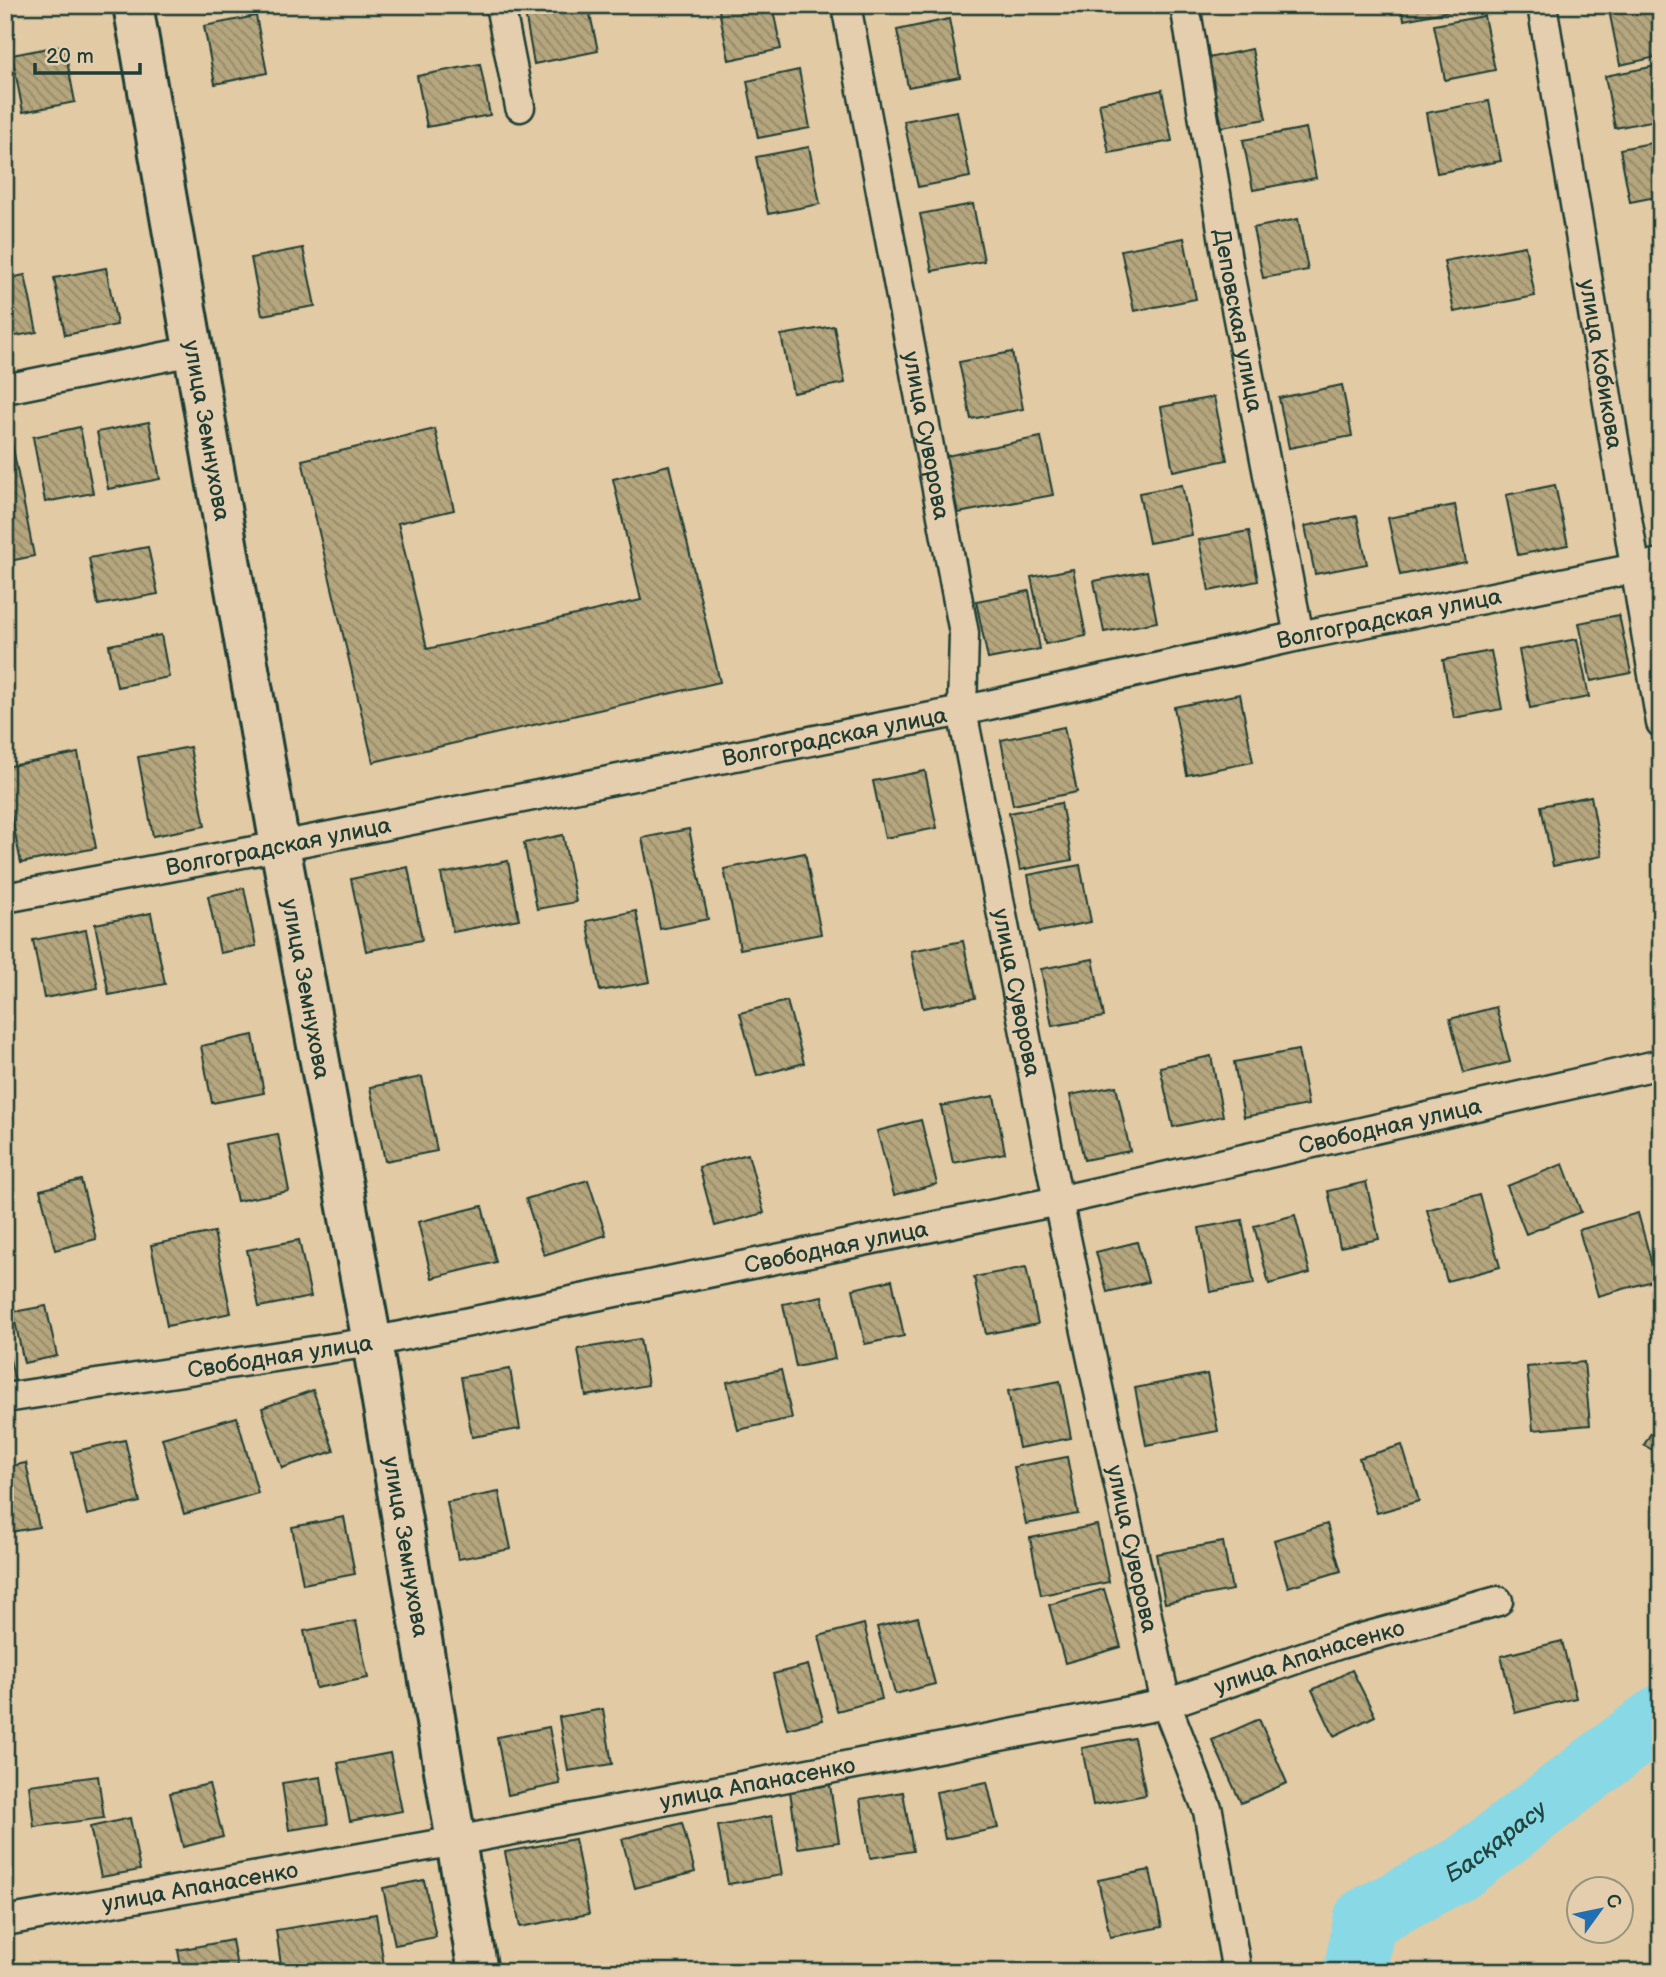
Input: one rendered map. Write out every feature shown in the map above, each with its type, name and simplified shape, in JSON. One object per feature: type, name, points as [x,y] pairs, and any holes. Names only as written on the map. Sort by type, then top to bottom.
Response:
[{"type":"street","name":"улица Земнухова","points":[[133,5],[280,846],[372,1342],[478,1972]]},
{"type":"street","points":[[500,5],[520,107]]},
{"type":"street","name":"улица Суворова","points":[[846,5],[964,633],[962,712],[1058,1201],[1166,1704],[1208,1811],[1237,1972]]},
{"type":"street","name":"Деповская улица","points":[[1185,5],[1229,272],[1299,636]]},
{"type":"street","name":"улица Кобикова","points":[[1542,5],[1647,566],[1661,723]]},
{"type":"street","points":[[5,389],[193,351]]},
{"type":"street","name":"Волгоградская улица","points":[[5,898],[962,712],[1299,636],[1647,566]]},
{"type":"street","name":"Свободная улица","points":[[5,1398],[372,1342],[1058,1201],[1661,1064]]},
{"type":"street","name":"улица Апанасенко","points":[[5,1921],[456,1841],[1166,1704],[1340,1644],[1498,1601]]},
{"type":"building","points":[[565,5],[588,5],[598,51],[534,64],[525,13]]},
{"type":"building","points":[[718,5],[772,5],[781,49],[729,60]]},
{"type":"building","points":[[1401,5],[1475,5],[1475,6],[1404,20]]},
{"type":"building","points":[[1608,5],[1661,5],[1661,56],[1620,65]]},
{"type":"building","points":[[256,16],[267,73],[215,84],[204,26]]},
{"type":"building","points":[[1484,16],[1495,70],[1445,80],[1434,25]]},
{"type":"building","points":[[949,19],[960,77],[908,87],[897,30]]},
{"type":"building","points":[[64,45],[75,102],[23,112],[12,55]]},
{"type":"building","points":[[1252,49],[1266,119],[1222,127],[1208,58]]},
{"type":"building","points":[[480,64],[490,115],[427,127],[417,76]]},
{"type":"building","points":[[1661,65],[1661,119],[1615,128],[1605,76]]},
{"type":"building","points":[[799,70],[810,128],[758,138],[747,81]]},
{"type":"building","points":[[1162,90],[1172,141],[1109,153],[1099,103]]},
{"type":"building","points":[[1489,101],[1501,161],[1437,173],[1426,113]]},
{"type":"building","points":[[957,111],[970,177],[918,187],[904,121]]},
{"type":"building","points":[[1306,128],[1316,178],[1253,190],[1243,140]]},
{"type":"building","points":[[1661,141],[1661,196],[1630,202],[1620,149]]},
{"type":"building","points":[[809,147],[820,204],[768,214],[756,157]]},
{"type":"building","points":[[973,204],[984,261],[932,271],[920,214]]},
{"type":"building","points":[[1298,219],[1308,270],[1263,278],[1253,228]]},
{"type":"building","points":[[1184,238],[1196,299],[1134,311],[1121,250]]},
{"type":"building","points":[[1525,246],[1535,296],[1454,312],[1444,261]]},
{"type":"building","points":[[303,248],[315,306],[262,315],[251,258]]},
{"type":"building","points":[[106,268],[117,325],[65,335],[54,278]]},
{"type":"building","points":[[25,275],[37,332],[5,338],[5,279]]},
{"type":"building","points":[[834,326],[845,383],[793,393],[781,335]]},
{"type":"building","points":[[1012,352],[1023,409],[971,419],[959,362]]},
{"type":"building","points":[[1342,385],[1352,436],[1289,448],[1279,398]]},
{"type":"building","points":[[1214,397],[1227,460],[1173,471],[1161,407]]},
{"type":"building","points":[[149,422],[160,479],[108,489],[97,432]]},
{"type":"building","points":[[80,427],[93,493],[45,502],[33,437]]},
{"type":"building","points":[[435,429],[454,510],[398,523],[427,649],[641,600],[613,479],[669,465],[720,682],[373,762],[302,460]]},
{"type":"building","points":[[1041,437],[1053,495],[958,513],[946,456]]},
{"type":"building","points":[[11,438],[34,556],[5,562],[5,440]]},
{"type":"building","points":[[1182,485],[1192,535],[1149,543],[1139,493]]},
{"type":"building","points":[[1555,485],[1568,545],[1518,555],[1506,495]]},
{"type":"building","points":[[1455,505],[1466,562],[1400,575],[1388,518]]},
{"type":"building","points":[[1357,516],[1367,564],[1315,574],[1305,526]]},
{"type":"building","points":[[1249,531],[1258,581],[1209,591],[1199,540]]},
{"type":"building","points":[[148,547],[158,594],[98,605],[89,558]]},
{"type":"building","points":[[1073,569],[1086,636],[1045,644],[1031,577]]},
{"type":"building","points":[[1147,571],[1157,622],[1104,632],[1094,581]]},
{"type":"building","points":[[1029,591],[1040,649],[988,659],[976,601]]},
{"type":"building","points":[[1619,615],[1631,673],[1591,681],[1579,623]]},
{"type":"building","points":[[161,635],[169,677],[117,687],[109,645]]},
{"type":"building","points":[[1577,639],[1589,697],[1530,708],[1519,650]]},
{"type":"building","points":[[1491,651],[1502,709],[1454,718],[1443,660]]},
{"type":"building","points":[[1240,694],[1253,762],[1187,775],[1174,707]]},
{"type":"building","points":[[1064,727],[1077,792],[1013,805],[1001,740]]},
{"type":"building","points":[[190,747],[205,826],[153,836],[138,757]]},
{"type":"building","points":[[78,753],[96,848],[21,863],[5,784],[5,767]]},
{"type":"building","points":[[925,771],[937,828],[885,838],[873,781]]},
{"type":"building","points":[[1591,796],[1602,856],[1553,866],[1541,806]]},
{"type":"building","points":[[1061,803],[1072,860],[1020,870],[1009,813]]},
{"type":"building","points":[[689,829],[708,919],[660,929],[642,838]]},
{"type":"building","points":[[563,835],[576,902],[537,909],[524,843]]},
{"type":"building","points":[[805,853],[821,934],[740,949],[724,869]]},
{"type":"building","points":[[508,861],[519,919],[453,932],[441,874]]},
{"type":"building","points":[[1080,865],[1091,922],[1039,932],[1028,875]]},
{"type":"building","points":[[408,867],[422,940],[366,951],[351,879]]},
{"type":"building","points":[[244,888],[256,946],[220,953],[208,896]]},
{"type":"building","points":[[636,911],[650,982],[600,991],[587,921]]},
{"type":"building","points":[[151,913],[165,984],[109,995],[95,924]]},
{"type":"building","points":[[86,930],[98,988],[44,998],[33,940]]},
{"type":"building","points":[[963,941],[975,998],[923,1008],[911,951]]},
{"type":"building","points":[[1093,959],[1104,1017],[1052,1026],[1041,969]]},
{"type":"building","points":[[787,1001],[804,1063],[757,1076],[740,1013]]},
{"type":"building","points":[[1496,1007],[1510,1062],[1464,1073],[1450,1019]]},
{"type":"building","points":[[253,1035],[264,1093],[212,1103],[201,1046]]},
{"type":"building","points":[[1298,1050],[1308,1105],[1244,1117],[1234,1062]]},
{"type":"building","points":[[1211,1056],[1223,1116],[1173,1127],[1160,1067]]},
{"type":"building","points":[[422,1077],[437,1151],[385,1161],[370,1087]]},
{"type":"building","points":[[1116,1086],[1130,1151],[1084,1160],[1070,1095]]},
{"type":"building","points":[[994,1096],[1005,1153],[953,1163],[941,1106]]},
{"type":"building","points":[[921,1120],[937,1184],[894,1195],[877,1131]]},
{"type":"building","points":[[278,1134],[289,1191],[237,1201],[225,1144]]},
{"type":"building","points":[[748,1154],[764,1213],[715,1226],[699,1167]]},
{"type":"building","points":[[1563,1164],[1581,1212],[1526,1234],[1507,1186]]},
{"type":"building","points":[[81,1180],[96,1239],[55,1250],[40,1190]]},
{"type":"building","points":[[588,1180],[606,1235],[544,1255],[526,1199]]},
{"type":"building","points":[[1366,1182],[1379,1239],[1340,1247],[1328,1191]]},
{"type":"building","points":[[1480,1195],[1500,1267],[1447,1281],[1427,1210]]},
{"type":"building","points":[[482,1206],[496,1262],[432,1278],[418,1222]]},
{"type":"building","points":[[1638,1213],[1656,1280],[1598,1296],[1579,1230]]},
{"type":"building","points":[[1295,1215],[1310,1273],[1269,1284],[1254,1226]]},
{"type":"building","points":[[1242,1220],[1254,1284],[1210,1292],[1199,1228]]},
{"type":"building","points":[[214,1232],[231,1313],[167,1326],[151,1245]]},
{"type":"building","points":[[299,1240],[311,1297],[259,1307],[247,1250]]},
{"type":"building","points":[[1137,1242],[1148,1282],[1107,1292],[1096,1252]]},
{"type":"building","points":[[1026,1267],[1038,1324],[986,1334],[974,1277]]},
{"type":"building","points":[[892,1280],[904,1336],[865,1344],[853,1289]]},
{"type":"building","points":[[822,1296],[835,1359],[796,1367],[783,1304]]},
{"type":"building","points":[[46,1306],[57,1356],[24,1363],[13,1312]]},
{"type":"building","points":[[5,1337],[15,1382],[5,1384]]},
{"type":"building","points":[[640,1339],[648,1385],[586,1396],[578,1349]]},
{"type":"building","points":[[1584,1362],[1590,1425],[1533,1430],[1527,1367]]},
{"type":"building","points":[[510,1369],[520,1429],[472,1437],[461,1377]]},
{"type":"building","points":[[781,1370],[792,1418],[738,1430],[727,1382]]},
{"type":"building","points":[[1207,1374],[1218,1431],[1146,1445],[1135,1388]]},
{"type":"building","points":[[1060,1381],[1071,1438],[1019,1448],[1008,1391]]},
{"type":"building","points":[[313,1390],[334,1451],[282,1468],[262,1408]]},
{"type":"building","points":[[1661,1416],[1661,1455],[1644,1445]]},
{"type":"building","points":[[237,1417],[258,1493],[184,1514],[162,1438]]},
{"type":"building","points":[[125,1440],[140,1502],[87,1515],[72,1452]]},
{"type":"building","points":[[1402,1445],[1419,1501],[1377,1513],[1359,1458]]},
{"type":"building","points":[[1067,1457],[1078,1514],[1026,1524],[1014,1467]]},
{"type":"building","points":[[26,1463],[39,1527],[5,1533],[5,1467]]},
{"type":"building","points":[[499,1492],[511,1549],[458,1559],[447,1502]]},
{"type":"building","points":[[344,1517],[355,1574],[303,1584],[292,1527]]},
{"type":"building","points":[[1327,1524],[1341,1571],[1288,1587],[1274,1540]]},
{"type":"building","points":[[1097,1525],[1109,1582],[1041,1595],[1030,1538]]},
{"type":"building","points":[[1223,1542],[1232,1590],[1165,1603],[1156,1554]]},
{"type":"building","points":[[1104,1589],[1121,1647],[1065,1663],[1049,1605]]},
{"type":"building","points":[[918,1617],[935,1684],[895,1694],[877,1627]]},
{"type":"building","points":[[356,1621],[368,1678],[316,1688],[304,1631]]},
{"type":"building","points":[[864,1624],[882,1699],[837,1711],[819,1636]]},
{"type":"building","points":[[1562,1641],[1576,1698],[1515,1713],[1501,1656]]},
{"type":"building","points":[[808,1665],[823,1720],[787,1729],[773,1674]]},
{"type":"building","points":[[1352,1670],[1375,1716],[1334,1736],[1312,1690]]},
{"type":"building","points":[[603,1709],[612,1764],[568,1771],[559,1717]]},
{"type":"building","points":[[1259,1719],[1287,1783],[1241,1803],[1212,1740]]},
{"type":"building","points":[[549,1727],[560,1784],[508,1795],[497,1737]]},
{"type":"building","points":[[1134,1738],[1146,1795],[1093,1805],[1082,1748]]},
{"type":"building","points":[[390,1753],[402,1811],[350,1821],[338,1763]]},
{"type":"building","points":[[98,1776],[104,1818],[34,1827],[29,1785]]},
{"type":"building","points":[[321,1777],[328,1824],[289,1830],[282,1783]]},
{"type":"building","points":[[987,1782],[998,1828],[945,1839],[936,1792]]},
{"type":"building","points":[[209,1784],[223,1837],[183,1847],[170,1793]]},
{"type":"building","points":[[830,1785],[839,1842],[798,1848],[790,1791]]},
{"type":"building","points":[[903,1792],[913,1851],[870,1858],[860,1799]]},
{"type":"building","points":[[772,1816],[782,1875],[728,1884],[718,1826]]},
{"type":"building","points":[[130,1818],[140,1870],[101,1877],[90,1827]]},
{"type":"building","points":[[682,1823],[695,1872],[635,1888],[622,1839]]},
{"type":"building","points":[[575,1839],[589,1914],[520,1927],[505,1852]]},
{"type":"building","points":[[1150,1870],[1162,1927],[1110,1937],[1098,1880]]},
{"type":"building","points":[[424,1880],[436,1937],[395,1945],[383,1888]]},
{"type":"building","points":[[376,1914],[385,1972],[282,1972],[276,1930]]},
{"type":"building","points":[[232,1940],[238,1972],[182,1972],[178,1950]]},
{"type":"building","points":[[121,1962],[123,1972],[75,1972]]},
{"type":"building","points":[[1173,1967],[1174,1972],[1147,1972]]},
{"type":"waterway","name":"Басқарасу","points":[[1355,1972],[1365,1919],[1462,1868],[1661,1716]]}]
